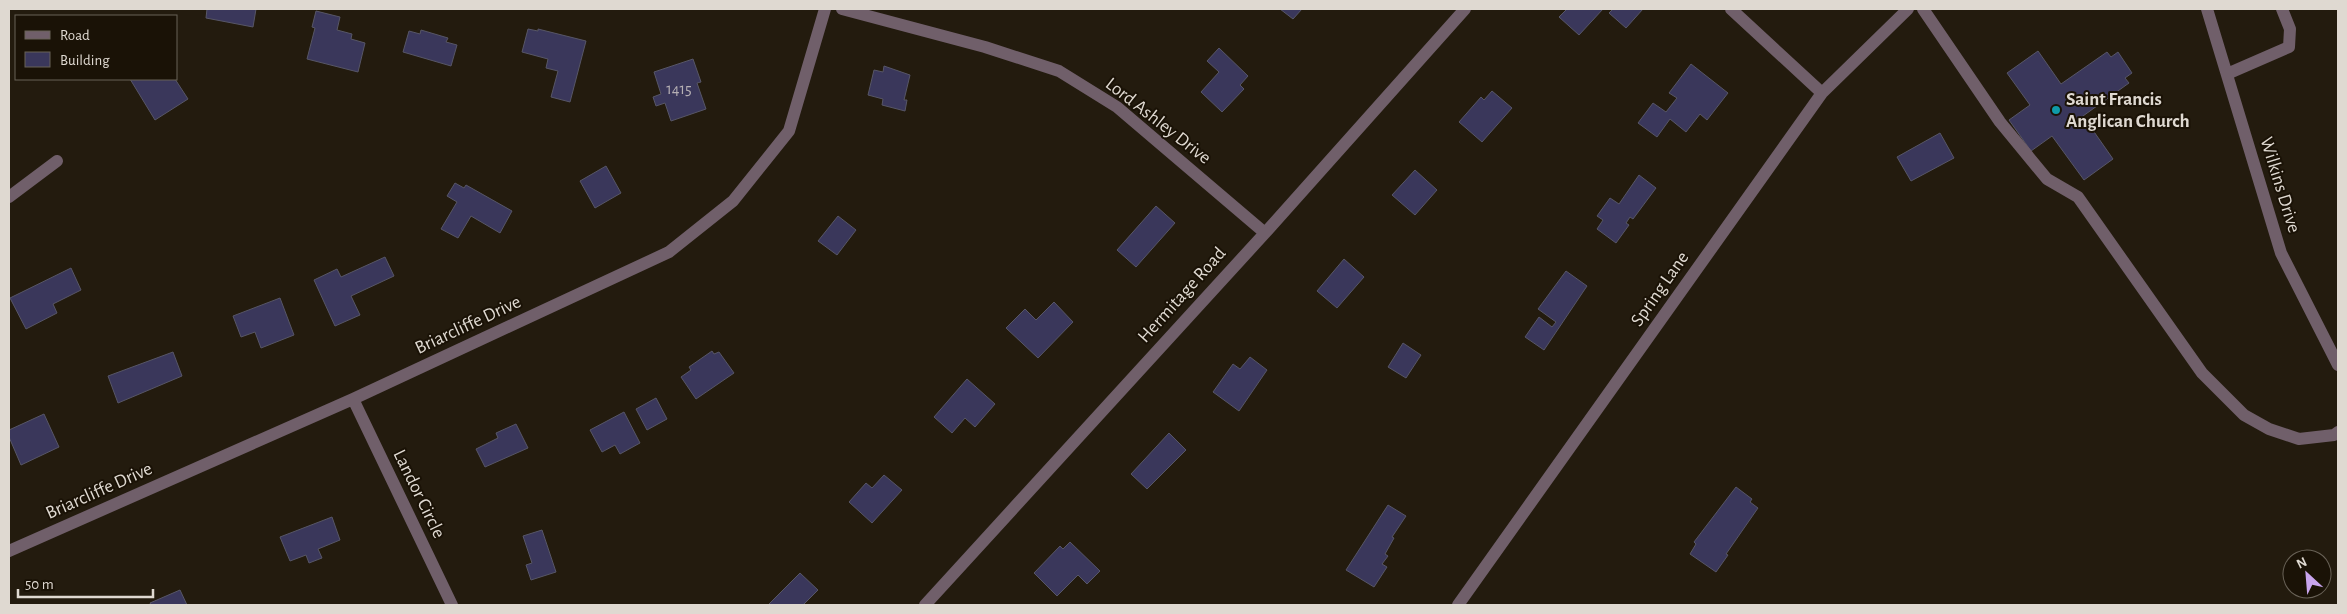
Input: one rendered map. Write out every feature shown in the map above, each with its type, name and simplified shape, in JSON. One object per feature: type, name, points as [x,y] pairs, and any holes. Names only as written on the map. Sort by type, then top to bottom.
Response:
[{"type":"street","name":"Briarcliffe Drive","points":[[9,551],[353,399],[669,252],[733,201],[789,131],[825,9]]},
{"type":"street","name":"Lord Ashley Drive","points":[[842,9],[985,47],[1059,72],[1116,107],[1265,233]]},
{"type":"street","name":"Hermitage Road","points":[[925,605],[1265,233],[1465,9]]},
{"type":"street","points":[[1731,9],[1822,93]]},
{"type":"street","name":"Spring Lane","points":[[1458,605],[1822,93],[1908,9]]},
{"type":"street","points":[[1923,9],[2000,122],[2047,179],[2078,197],[2202,373],[2244,416],[2269,429],[2298,440],[2334,435],[2338,432]]},
{"type":"street","name":"Wilkins Drive","points":[[2207,9],[2281,253],[2338,364]]},
{"type":"street","points":[[2227,74],[2289,47],[2290,29],[2282,9]]},
{"type":"street","points":[[9,196],[57,161]]},
{"type":"street","name":"Landor Circle","points":[[353,399],[452,605]]},
{"type":"building","points":[[207,9],[256,9],[253,27],[206,18]]},
{"type":"building","points":[[1280,9],[1302,9],[1293,19]]},
{"type":"building","points":[[1567,9],[1603,9],[1579,35],[1559,17]]},
{"type":"building","points":[[1613,9],[1643,9],[1626,28],[1609,13]]},
{"type":"building","points":[[316,11],[340,17],[337,30],[352,34],[351,39],[365,43],[358,72],[307,59],[315,28],[312,27]]},
{"type":"building","points":[[528,29],[538,31],[538,29],[586,41],[570,102],[551,97],[558,71],[546,68],[548,59],[522,52]]},
{"type":"building","points":[[421,30],[448,38],[446,42],[457,45],[451,66],[403,52],[409,31],[420,34]]},
{"type":"building","points":[[1219,48],[1248,76],[1240,85],[1244,89],[1222,112],[1201,92],[1219,72],[1207,61]]},
{"type":"building","name":"Saint Francis Anglican Church","points":[[2038,51],[2061,84],[2107,52],[2111,57],[2118,52],[2132,73],[2125,78],[2129,83],[2083,116],[2113,159],[2084,180],[2052,136],[2031,151],[2009,120],[2030,105],[2007,73]]},
{"type":"building","points":[[693,59],[701,82],[697,83],[706,109],[671,121],[665,103],[656,106],[653,97],[661,94],[654,72]]},
{"type":"building","points":[[1691,64],[1728,93],[1707,120],[1700,114],[1686,132],[1670,119],[1657,137],[1638,123],[1653,103],[1666,112],[1677,98],[1669,93]]},
{"type":"building","points":[[884,66],[910,75],[904,100],[907,100],[905,111],[882,105],[883,99],[868,95],[874,70],[883,72]]},
{"type":"building","points":[[131,80],[176,80],[188,99],[155,120]]},
{"type":"building","points":[[1492,91],[1512,108],[1482,142],[1459,122],[1481,97],[1484,100]]},
{"type":"building","points":[[1940,133],[1954,158],[1911,181],[1897,157]]},
{"type":"building","points":[[606,166],[621,193],[595,208],[580,181]]},
{"type":"building","points":[[1415,170],[1437,190],[1415,215],[1392,195]]},
{"type":"building","points":[[1639,175],[1656,188],[1633,219],[1630,217],[1626,223],[1629,225],[1616,243],[1597,229],[1603,220],[1597,216],[1610,198],[1619,204]]},
{"type":"building","points":[[455,183],[464,188],[466,185],[512,211],[500,233],[471,216],[458,238],[441,229],[457,202],[447,196]]},
{"type":"building","points":[[1156,206],[1175,223],[1136,267],[1117,250]]},
{"type":"building","points":[[838,216],[856,230],[837,255],[818,241]]},
{"type":"building","points":[[385,257],[394,276],[351,296],[360,315],[335,326],[314,280],[337,269],[341,277]]},
{"type":"building","points":[[1344,259],[1364,277],[1337,308],[1317,291]]},
{"type":"building","points":[[71,268],[81,290],[53,304],[57,313],[26,329],[10,298]]},
{"type":"building","points":[[1566,271],[1587,286],[1544,350],[1525,337],[1539,317],[1552,327],[1556,322],[1538,309]]},
{"type":"building","points":[[280,298],[294,335],[261,348],[255,332],[241,337],[233,316]]},
{"type":"building","points":[[1054,302],[1073,322],[1038,358],[1006,328],[1025,309],[1036,320]]},
{"type":"building","points":[[1403,343],[1421,355],[1406,378],[1388,367]]},
{"type":"building","points":[[712,351],[714,354],[719,352],[734,373],[696,399],[681,377],[691,370],[689,367]]},
{"type":"building","points":[[173,352],[182,376],[118,403],[108,376]]},
{"type":"building","points":[[1250,357],[1267,370],[1239,411],[1213,392],[1233,364],[1240,369]]},
{"type":"building","points":[[967,379],[995,404],[975,427],[965,418],[952,433],[934,417]]},
{"type":"building","points":[[656,398],[667,419],[647,430],[636,409]]},
{"type":"building","points":[[624,412],[640,443],[620,454],[615,445],[602,452],[590,430]]},
{"type":"building","points":[[44,414],[59,447],[21,465],[9,437],[9,430]]},
{"type":"building","points":[[516,424],[528,448],[485,467],[476,449],[498,438],[496,433]]},
{"type":"building","points":[[1169,433],[1186,450],[1147,489],[1131,474]]},
{"type":"building","points":[[884,475],[902,490],[872,523],[849,502],[866,483],[872,488]]},
{"type":"building","points":[[1736,487],[1752,499],[1750,502],[1758,508],[1726,554],[1728,555],[1716,572],[1690,554],[1696,544],[1694,542]]},
{"type":"building","points":[[1388,505],[1406,516],[1392,537],[1394,538],[1385,554],[1388,556],[1382,564],[1387,567],[1374,587],[1346,570]]},
{"type":"building","points":[[332,517],[340,540],[318,549],[322,558],[309,563],[306,555],[290,561],[280,537]]},
{"type":"building","points":[[542,530],[556,572],[531,580],[526,565],[532,563],[523,536]]},
{"type":"building","points":[[1070,542],[1100,571],[1087,584],[1078,575],[1057,596],[1034,573],[1060,546],[1063,549]]},
{"type":"building","points":[[800,573],[818,590],[803,605],[768,605]]},
{"type":"building","points":[[180,590],[187,605],[151,605],[150,603]]},
{"type":"place","name":"Saint Francis Anglican Church","points":[[2056,110]]}]
